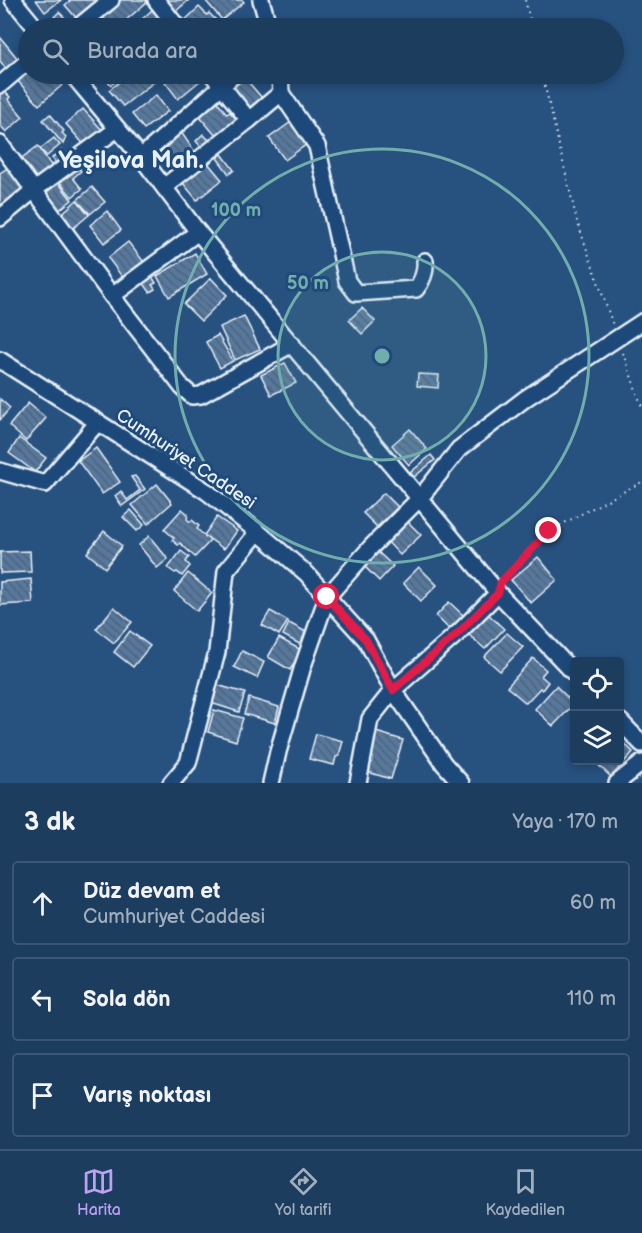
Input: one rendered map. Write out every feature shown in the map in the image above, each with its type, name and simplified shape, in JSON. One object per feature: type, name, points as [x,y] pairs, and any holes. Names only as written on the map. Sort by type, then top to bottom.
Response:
[{"type":"street","points":[[13,0],[28,18]]},
{"type":"street","points":[[89,18],[111,0]]},
{"type":"street","points":[[156,0],[170,18]]},
{"type":"street","points":[[261,0],[266,18]]},
{"type":"street","points":[[0,85],[18,70]]},
{"type":"street","points":[[80,84],[141,157],[198,232],[498,593],[570,669]]},
{"type":"street","points":[[141,157],[212,84]]},
{"type":"street","points":[[221,84],[249,120]]},
{"type":"street","points":[[281,84],[281,93],[318,146],[347,281],[356,293],[416,289],[422,282],[426,270],[425,261]]},
{"type":"street","points":[[164,187],[281,93]]},
{"type":"street","points":[[0,218],[34,189],[117,129]]},
{"type":"street","points":[[0,144],[112,296],[182,387],[192,396],[201,395],[292,344]]},
{"type":"street","points":[[112,296],[198,232]]},
{"type":"street","points":[[271,783],[303,666],[327,597],[370,547],[420,498],[459,449],[526,398],[642,322]]},
{"type":"street","name":"Cumhuriyet Caddesi","points":[[0,360],[206,491],[307,574],[366,640],[393,690],[444,764],[461,783]]},
{"type":"street","points":[[0,471],[45,484],[98,422]]},
{"type":"street","points":[[171,783],[188,763],[217,652],[226,571],[258,532]]},
{"type":"street","points":[[358,783],[370,719],[393,690],[458,633],[498,593]]},
{"type":"street","points":[[624,725],[642,744]]},
{"type":"street","points":[[616,783],[642,763]]},
{"type":"path","points":[[525,0],[530,18]]},
{"type":"path","points":[[544,84],[577,221],[642,407]]},
{"type":"path","points":[[498,593],[501,582],[549,531],[642,482]]},
{"type":"building","points":[[36,0],[61,0],[45,12]]},
{"type":"building","points":[[71,0],[95,0],[98,3],[80,18],[76,18],[65,5]]},
{"type":"building","points":[[117,0],[145,0],[147,2],[129,18],[103,18],[100,15]]},
{"type":"building","points":[[166,0],[189,0],[176,11]]},
{"type":"building","points":[[205,0],[242,0],[244,2],[224,18],[220,18]]},
{"type":"building","points":[[199,7],[214,18],[187,18]]},
{"type":"building","points":[[152,10],[159,17],[158,18],[143,18]]},
{"type":"building","points":[[59,12],[65,18],[55,18]]},
{"type":"building","points":[[0,37],[18,59],[6,69],[0,61]]},
{"type":"building","points":[[21,84],[64,84],[39,105]]},
{"type":"building","points":[[117,84],[151,84],[123,106],[109,90]]},
{"type":"building","points":[[167,84],[196,84],[178,99]]},
{"type":"building","points":[[237,84],[250,84],[262,98],[247,110],[230,89]]},
{"type":"building","points":[[3,90],[23,117],[6,132],[0,125],[0,93]]},
{"type":"building","points":[[156,95],[168,111],[144,129],[132,114]]},
{"type":"building","points":[[217,101],[227,114],[230,112],[236,119],[216,136],[199,116]]},
{"type":"building","points":[[83,109],[103,131],[86,147],[66,124]]},
{"type":"building","points":[[50,114],[64,131],[62,133],[66,137],[63,144],[43,120]]},
{"type":"building","points":[[291,122],[307,144],[285,160],[269,138]]},
{"type":"building","points":[[181,132],[196,154],[170,172],[155,150]]},
{"type":"building","points":[[203,134],[210,141],[202,148],[196,141]]},
{"type":"building","points":[[54,138],[60,145],[47,156],[40,149]]},
{"type":"building","points":[[38,146],[53,168],[34,181],[19,160]]},
{"type":"building","points":[[61,150],[68,157],[59,166],[52,158]]},
{"type":"building","points":[[222,154],[234,170],[229,174],[217,158]]},
{"type":"building","points":[[208,163],[222,180],[197,200],[183,183]]},
{"type":"building","points":[[75,164],[81,171],[73,178],[82,189],[72,197],[57,179]]},
{"type":"building","points":[[9,167],[25,188],[2,205],[0,203],[0,173]]},
{"type":"building","points":[[56,180],[72,200],[58,211],[42,191]]},
{"type":"building","points":[[92,187],[105,202],[90,214],[77,200]]},
{"type":"building","points":[[77,200],[89,215],[71,230],[59,216]]},
{"type":"building","points":[[107,211],[121,230],[104,243],[90,225]]},
{"type":"building","points":[[128,242],[144,262],[123,278],[108,258]]},
{"type":"building","points":[[195,253],[207,274],[169,297],[157,276]]},
{"type":"building","points":[[151,275],[156,283],[152,285],[155,289],[150,292],[142,281]]},
{"type":"building","points":[[211,278],[227,295],[201,321],[184,304]]},
{"type":"building","points":[[362,308],[375,321],[362,334],[349,320]]},
{"type":"building","points":[[244,316],[260,349],[235,360],[220,327]]},
{"type":"building","points":[[218,335],[233,361],[220,368],[206,342]]},
{"type":"building","points":[[285,363],[296,383],[271,395],[261,375]]},
{"type":"building","points":[[418,374],[439,375],[438,388],[417,386]]},
{"type":"building","points":[[0,399],[10,408],[0,420]]},
{"type":"building","points":[[28,403],[46,418],[26,441],[9,426]]},
{"type":"building","points":[[410,429],[427,449],[409,465],[392,445]]},
{"type":"building","points":[[19,438],[46,458],[35,472],[9,453]]},
{"type":"building","points":[[96,448],[120,482],[102,494],[78,461]]},
{"type":"building","points":[[431,455],[435,460],[414,477],[410,473]]},
{"type":"building","points":[[135,476],[145,489],[122,506],[115,496],[121,491],[127,500],[140,490],[131,477]]},
{"type":"building","points":[[157,484],[172,503],[148,524],[132,505]]},
{"type":"building","points":[[384,493],[398,507],[377,527],[363,513]]},
{"type":"building","points":[[182,509],[188,514],[187,519],[199,526],[197,529],[210,541],[195,557],[180,543],[178,545],[172,540],[174,538],[164,529]]},
{"type":"building","points":[[131,510],[144,525],[137,531],[123,517]]},
{"type":"building","points":[[217,517],[237,531],[224,549],[204,535]]},
{"type":"building","points":[[405,519],[421,535],[400,555],[385,539]]},
{"type":"building","points":[[104,531],[122,546],[105,568],[87,553]]},
{"type":"building","points":[[149,536],[168,559],[157,568],[139,545]]},
{"type":"building","points":[[30,551],[31,572],[0,573],[0,552]]},
{"type":"building","points":[[181,551],[189,557],[186,562],[190,566],[182,576],[168,568]]},
{"type":"building","points":[[378,552],[393,566],[379,581],[364,566]]},
{"type":"building","points":[[538,557],[557,580],[531,603],[511,580]]},
{"type":"building","points":[[419,567],[437,585],[421,601],[403,583]]},
{"type":"building","points":[[188,573],[212,593],[197,611],[174,591]]},
{"type":"building","points":[[31,579],[33,603],[0,605],[0,582]]},
{"type":"building","points":[[449,602],[464,616],[450,630],[436,616]]},
{"type":"building","points":[[114,607],[132,622],[114,643],[96,629]]},
{"type":"building","points":[[270,611],[288,621],[279,635],[262,625]]},
{"type":"building","points":[[485,611],[504,629],[485,649],[466,632]]},
{"type":"building","points":[[289,623],[310,634],[303,646],[283,635]]},
{"type":"building","points":[[130,631],[150,646],[133,667],[114,652]]},
{"type":"building","points":[[507,633],[523,647],[500,671],[484,657]]},
{"type":"building","points":[[279,638],[301,650],[290,670],[268,657]]},
{"type":"building","points":[[242,651],[264,662],[257,678],[234,667]]},
{"type":"building","points":[[533,658],[546,670],[541,676],[548,682],[526,703],[507,687]]},
{"type":"building","points":[[217,685],[245,693],[239,712],[211,703]]},
{"type":"building","points":[[556,686],[570,700],[570,708],[553,726],[535,709]]},
{"type":"building","points":[[249,698],[279,707],[275,723],[244,714]]},
{"type":"building","points":[[214,710],[243,718],[236,741],[208,732]]},
{"type":"building","points":[[376,732],[403,740],[391,779],[364,771]]},
{"type":"building","points":[[316,734],[343,741],[334,765],[309,759]]},
{"type":"building","points":[[624,743],[633,752],[624,762]]},
{"type":"building","points":[[598,765],[622,765],[611,777]]},
{"type":"district","name":"Yeşilova Mah.","points":[[131,160]]},
{"type":"route","points":[[327,597],[366,640],[393,690],[458,633],[498,593],[501,582],[549,531]]}]
